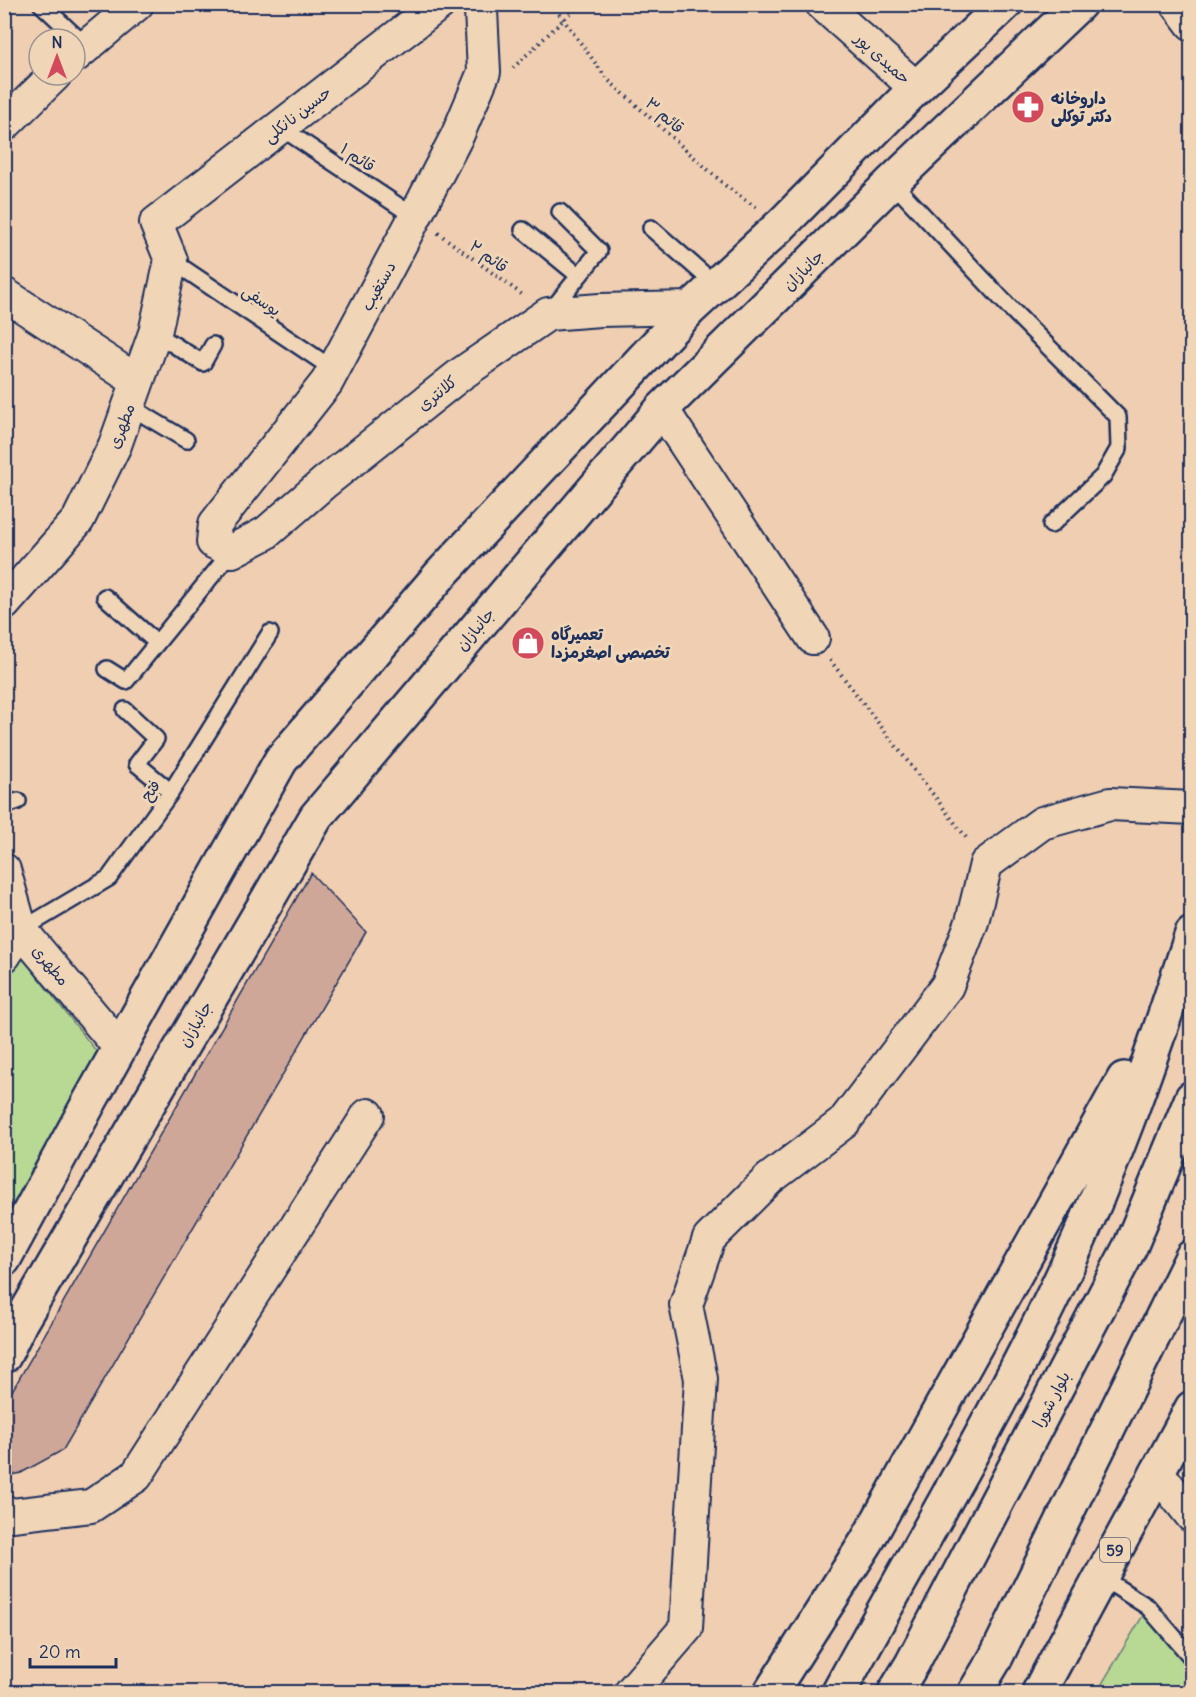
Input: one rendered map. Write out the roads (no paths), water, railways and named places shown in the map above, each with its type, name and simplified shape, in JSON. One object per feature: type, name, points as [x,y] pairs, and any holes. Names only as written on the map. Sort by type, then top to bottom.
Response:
[{"type":"main road","points":[[4,1259],[13,1223],[91,1099],[281,760],[441,574],[691,308],[781,225],[916,88],[1005,4]]},
{"type":"main road","name":"جانبازان","points":[[4,1356],[20,1323],[134,1126],[316,817],[662,409],[892,182],[1078,4]]},
{"type":"main road","points":[[839,1692],[1050,1302],[1103,1185],[1172,994],[1191,934]]},
{"type":"main road","points":[[771,1692],[867,1541],[1172,994]]},
{"type":"main road","name":"بلوار شورا","points":[[895,1692],[918,1654],[1131,1245],[1191,1098]]},
{"type":"main road","points":[[91,1099],[90,1113],[96,1126],[102,1131],[122,1133],[134,1126]]},
{"type":"main road","points":[[975,1692],[994,1659],[1191,1257]]},
{"type":"main road","name":"59","points":[[1039,1692],[1191,1408]]},
{"type":"street","points":[[87,45],[137,4]]},
{"type":"street","name":"حسین نانکلی","points":[[171,260],[156,222],[439,4]]},
{"type":"street","name":"دستغیب","points":[[222,546],[215,524],[327,382],[458,134],[484,72],[479,4]]},
{"type":"street","name":"حمیدی پور","points":[[822,4],[916,88]]},
{"type":"street","points":[[1177,4],[1191,24]]},
{"type":"street","points":[[4,125],[43,87]]},
{"type":"street","name":"مطهری","points":[[4,604],[78,520],[115,445],[155,333],[171,260]]},
{"type":"street","points":[[4,294],[133,394]]},
{"type":"street","points":[[548,314],[600,310],[691,308]]},
{"type":"street","name":"کلانتری","points":[[222,546],[266,533],[325,482],[461,374],[548,314]]},
{"type":"street","points":[[662,409],[813,638]]},
{"type":"street","points":[[631,1692],[686,1628],[701,1379],[686,1305],[709,1239],[769,1179],[843,1123],[947,986],[972,922],[986,864],[1042,823],[1110,804],[1191,808]]},
{"type":"street","name":"مطهری","points":[[4,870],[21,930],[120,1048]]},
{"type":"street","points":[[4,956],[21,930]]},
{"type":"street","points":[[4,1511],[12,1515],[91,1506],[136,1476],[368,1115]]},
{"type":"street","points":[[1157,1472],[1191,1516]]},
{"type":"lane","points":[[41,4],[60,27]]},
{"type":"lane","name":"قائم ۱","points":[[280,127],[416,217]]},
{"type":"lane","points":[[892,182],[1011,309],[1118,417],[1119,448],[1103,476],[1051,525]]},
{"type":"lane","points":[[548,314],[599,251],[560,212]]},
{"type":"lane","points":[[651,228],[717,286]]},
{"type":"lane","points":[[523,230],[579,276]]},
{"type":"lane","name":"یوسفی","points":[[171,260],[333,369]]},
{"type":"lane","points":[[155,333],[203,363],[213,345]]},
{"type":"lane","points":[[133,394],[186,440]]},
{"type":"lane","points":[[107,669],[126,681],[157,643],[222,546]]},
{"type":"lane","points":[[105,597],[157,643]]},
{"type":"lane","name":"فتح","points":[[21,930],[109,878],[171,792],[270,633]]},
{"type":"lane","points":[[125,710],[156,739],[137,764],[171,792]]},
{"type":"lane","points":[[1101,1577],[1148,1607],[1191,1658]]},
{"type":"place","name":"داروخانه دکتر توکلی","points":[[1028,107]]},
{"type":"place","name":"تعمیرگاه تخصصی اصغرمزدا","points":[[528,643]]}]
